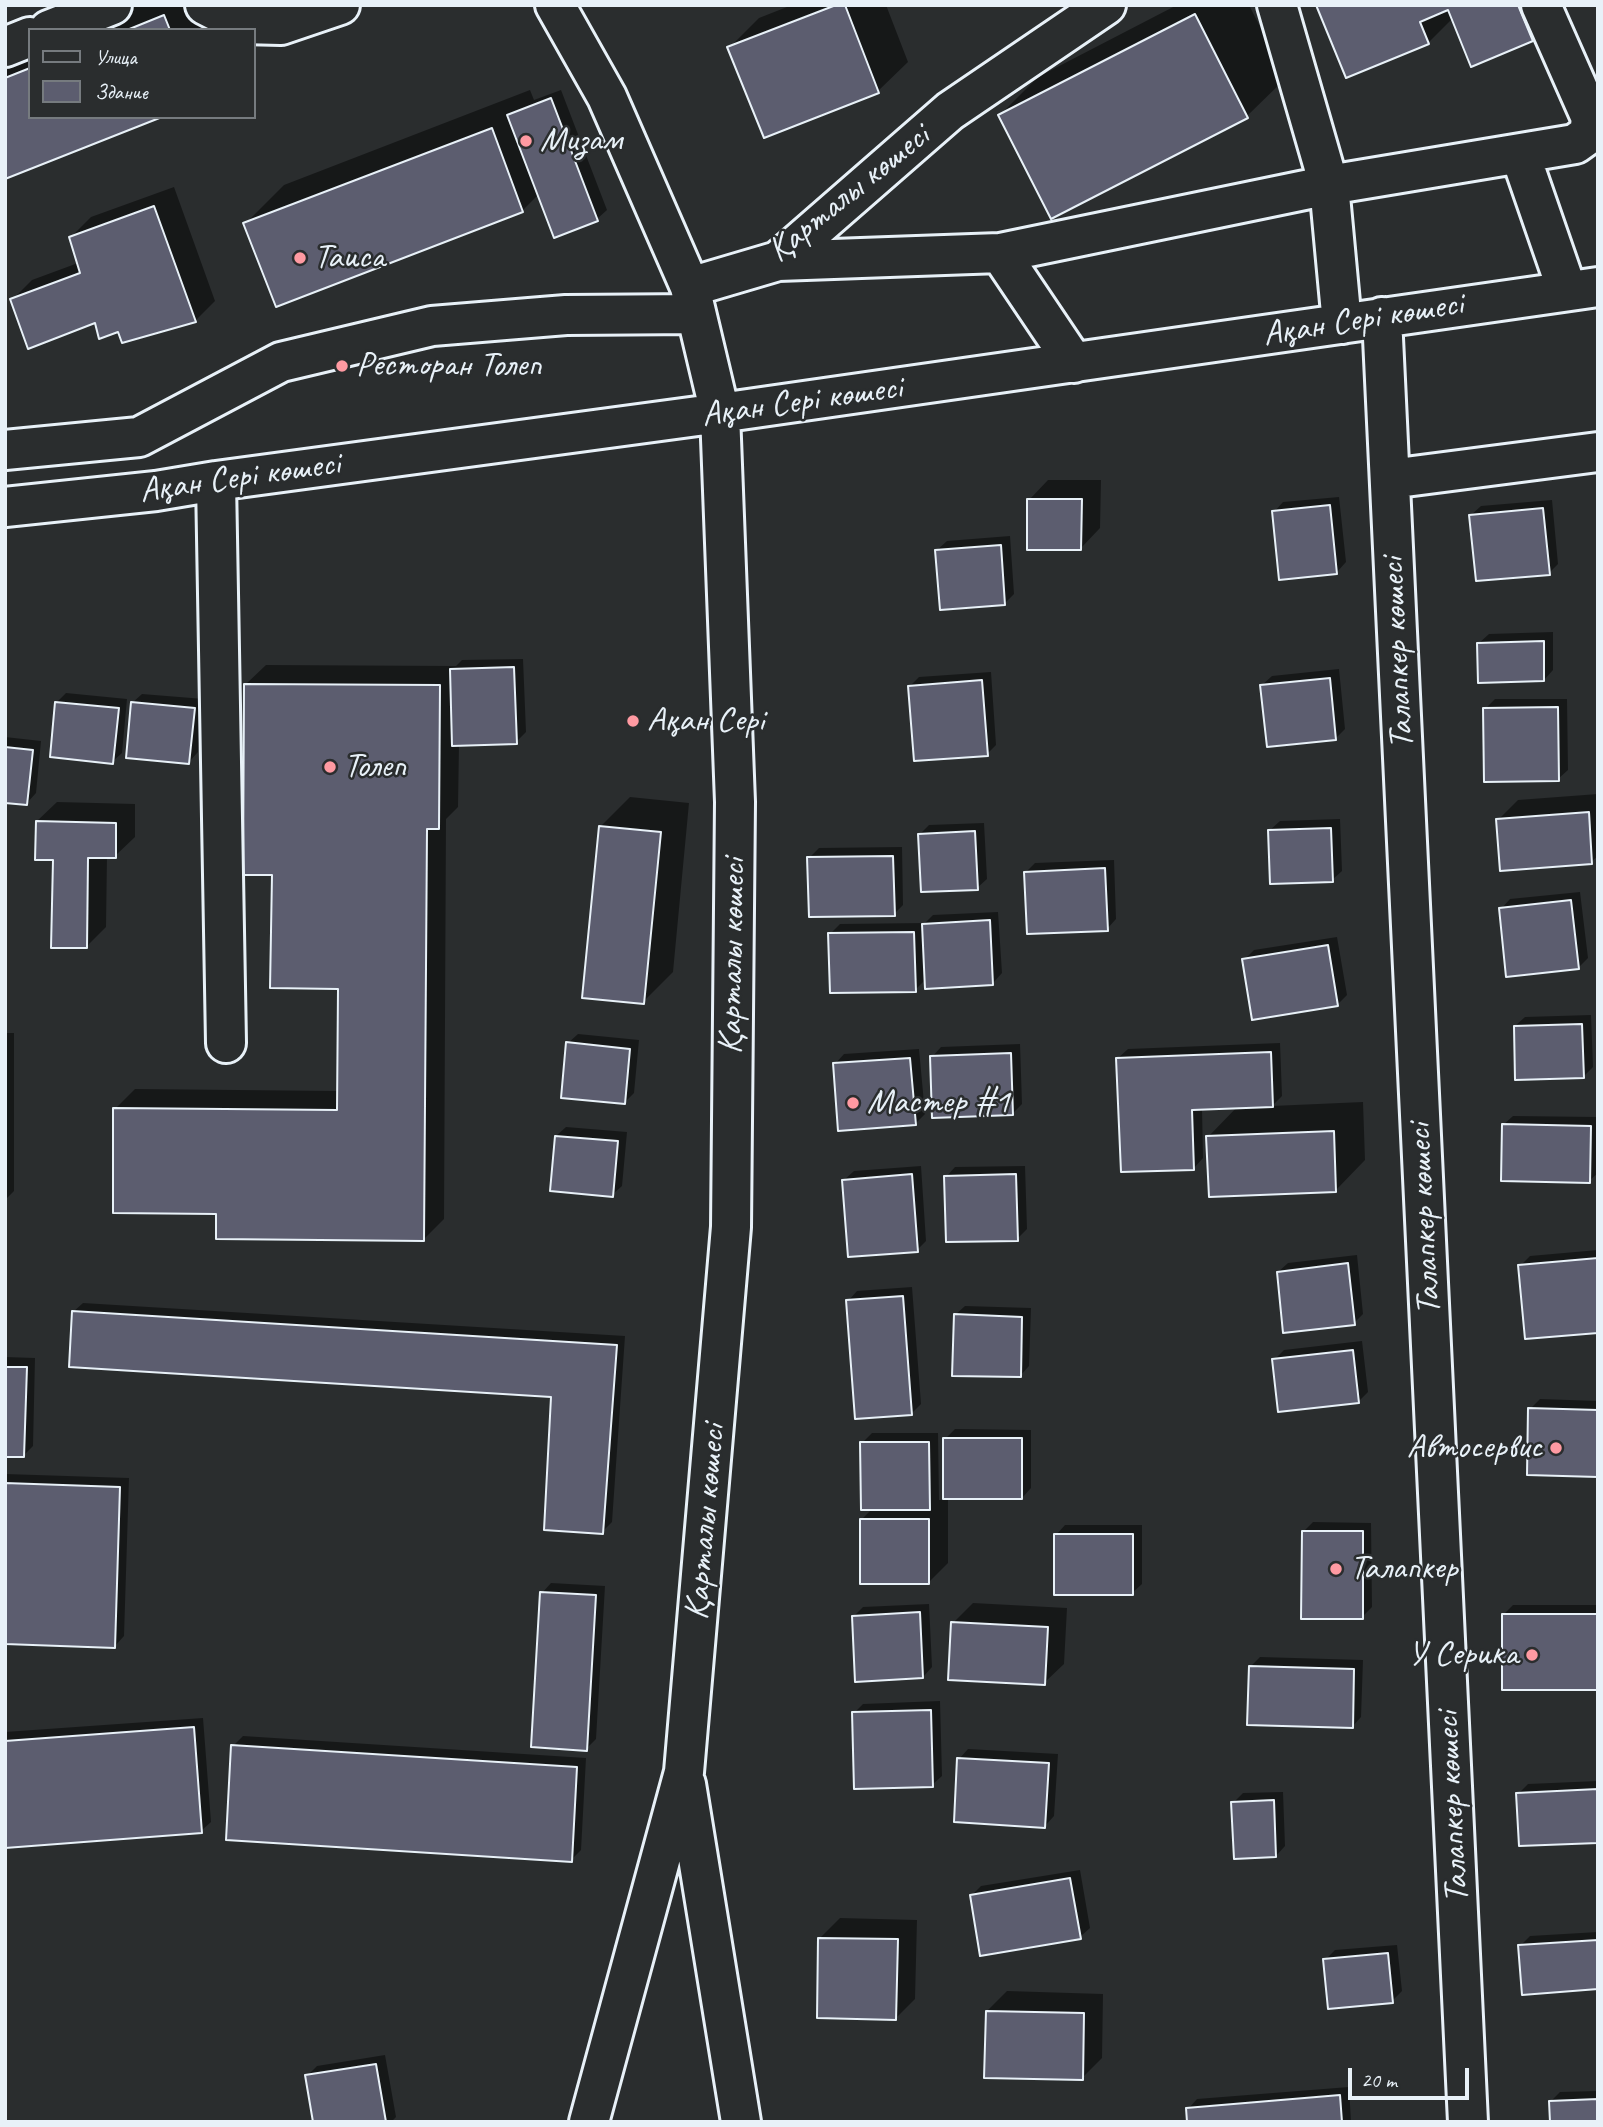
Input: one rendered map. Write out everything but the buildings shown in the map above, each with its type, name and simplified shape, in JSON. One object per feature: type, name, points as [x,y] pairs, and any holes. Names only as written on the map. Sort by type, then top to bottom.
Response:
[{"type":"street","points":[[54,28],[112,5]]},
{"type":"street","points":[[205,5],[242,24],[281,25],[340,5]]},
{"type":"street","points":[[5,450],[139,437],[281,362],[432,326],[693,300],[607,97],[555,5]]},
{"type":"street","name":"Қарталы көшесі","points":[[589,2122],[684,1772],[731,1227],[735,802],[720,413],[693,300],[778,261],[950,111],[1106,5]]},
{"type":"street","points":[[1277,5],[1329,185],[1342,324]]},
{"type":"street","points":[[778,261],[1000,253],[1329,185],[1575,144],[1589,134],[1591,118],[1541,5]]},
{"type":"street","points":[[5,47],[28,38]]},
{"type":"street","points":[[1520,154],[1582,289]]},
{"type":"street","points":[[1000,253],[1074,363]]},
{"type":"street","name":"Ақан Сері көшесі","points":[[5,507],[156,491],[1582,289]]},
{"type":"street","name":"Талапкер көшесі","points":[[1382,317],[1468,2122]]},
{"type":"street","points":[[1390,479],[1598,452]]},
{"type":"street","points":[[216,481],[226,1043]]},
{"type":"street","points":[[684,1772],[741,2122]]},
{"type":"place","name":"Мизам","points":[[526,141]]},
{"type":"place","name":"Таиса","points":[[300,258]]},
{"type":"place","name":"Ресторан Толеп","points":[[342,366]]},
{"type":"place","name":"Ақан Серi","points":[[633,721]]},
{"type":"place","name":"Толеп","points":[[330,767]]},
{"type":"place","name":"Мастер #1","points":[[853,1103]]},
{"type":"place","name":"Автосервис","points":[[1556,1448]]},
{"type":"place","name":"Талапкер","points":[[1336,1569]]},
{"type":"place","name":"У Серика","points":[[1532,1655]]}]
